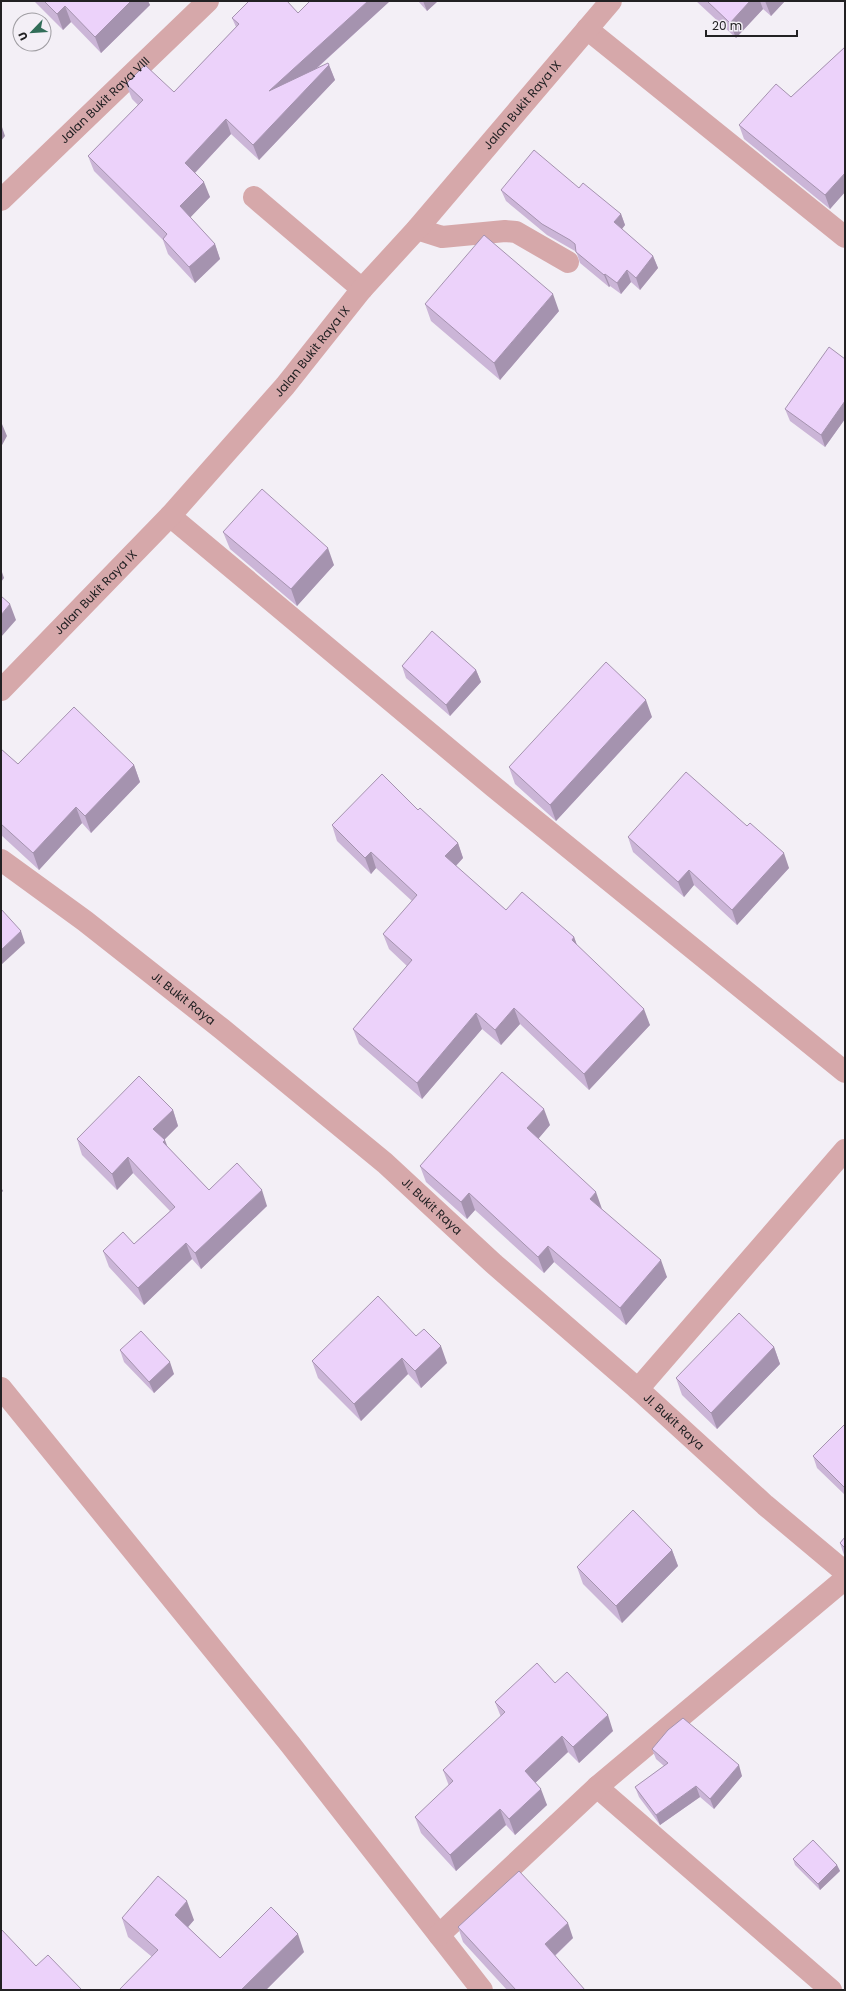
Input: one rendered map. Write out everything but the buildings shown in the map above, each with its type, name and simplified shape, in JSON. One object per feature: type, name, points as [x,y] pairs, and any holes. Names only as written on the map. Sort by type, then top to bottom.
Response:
[{"type":"street","name":"Jalan Bukit Raya VIII","points":[[1,200],[208,1]]},
{"type":"street","name":"Jalan Bukit Raya IX","points":[[1,690],[170,516],[285,386],[362,289],[417,229],[611,1]]},
{"type":"street","points":[[587,30],[845,237]]},
{"type":"street","points":[[254,197],[362,289]]},
{"type":"street","points":[[417,229],[428,234],[442,237],[505,231],[516,232],[568,262]]},
{"type":"street","points":[[170,516],[494,787],[845,1072]]},
{"type":"street","name":"Jl. Bukit Raya","points":[[1,860],[85,921],[222,1029],[385,1163],[494,1264],[638,1389],[765,1505],[845,1572]]},
{"type":"street","points":[[638,1389],[845,1150]]},
{"type":"street","points":[[1,1388],[290,1744],[482,1990]]},
{"type":"street","points":[[439,1935],[597,1787],[845,1579]]},
{"type":"street","points":[[597,1787],[831,1990]]}]
